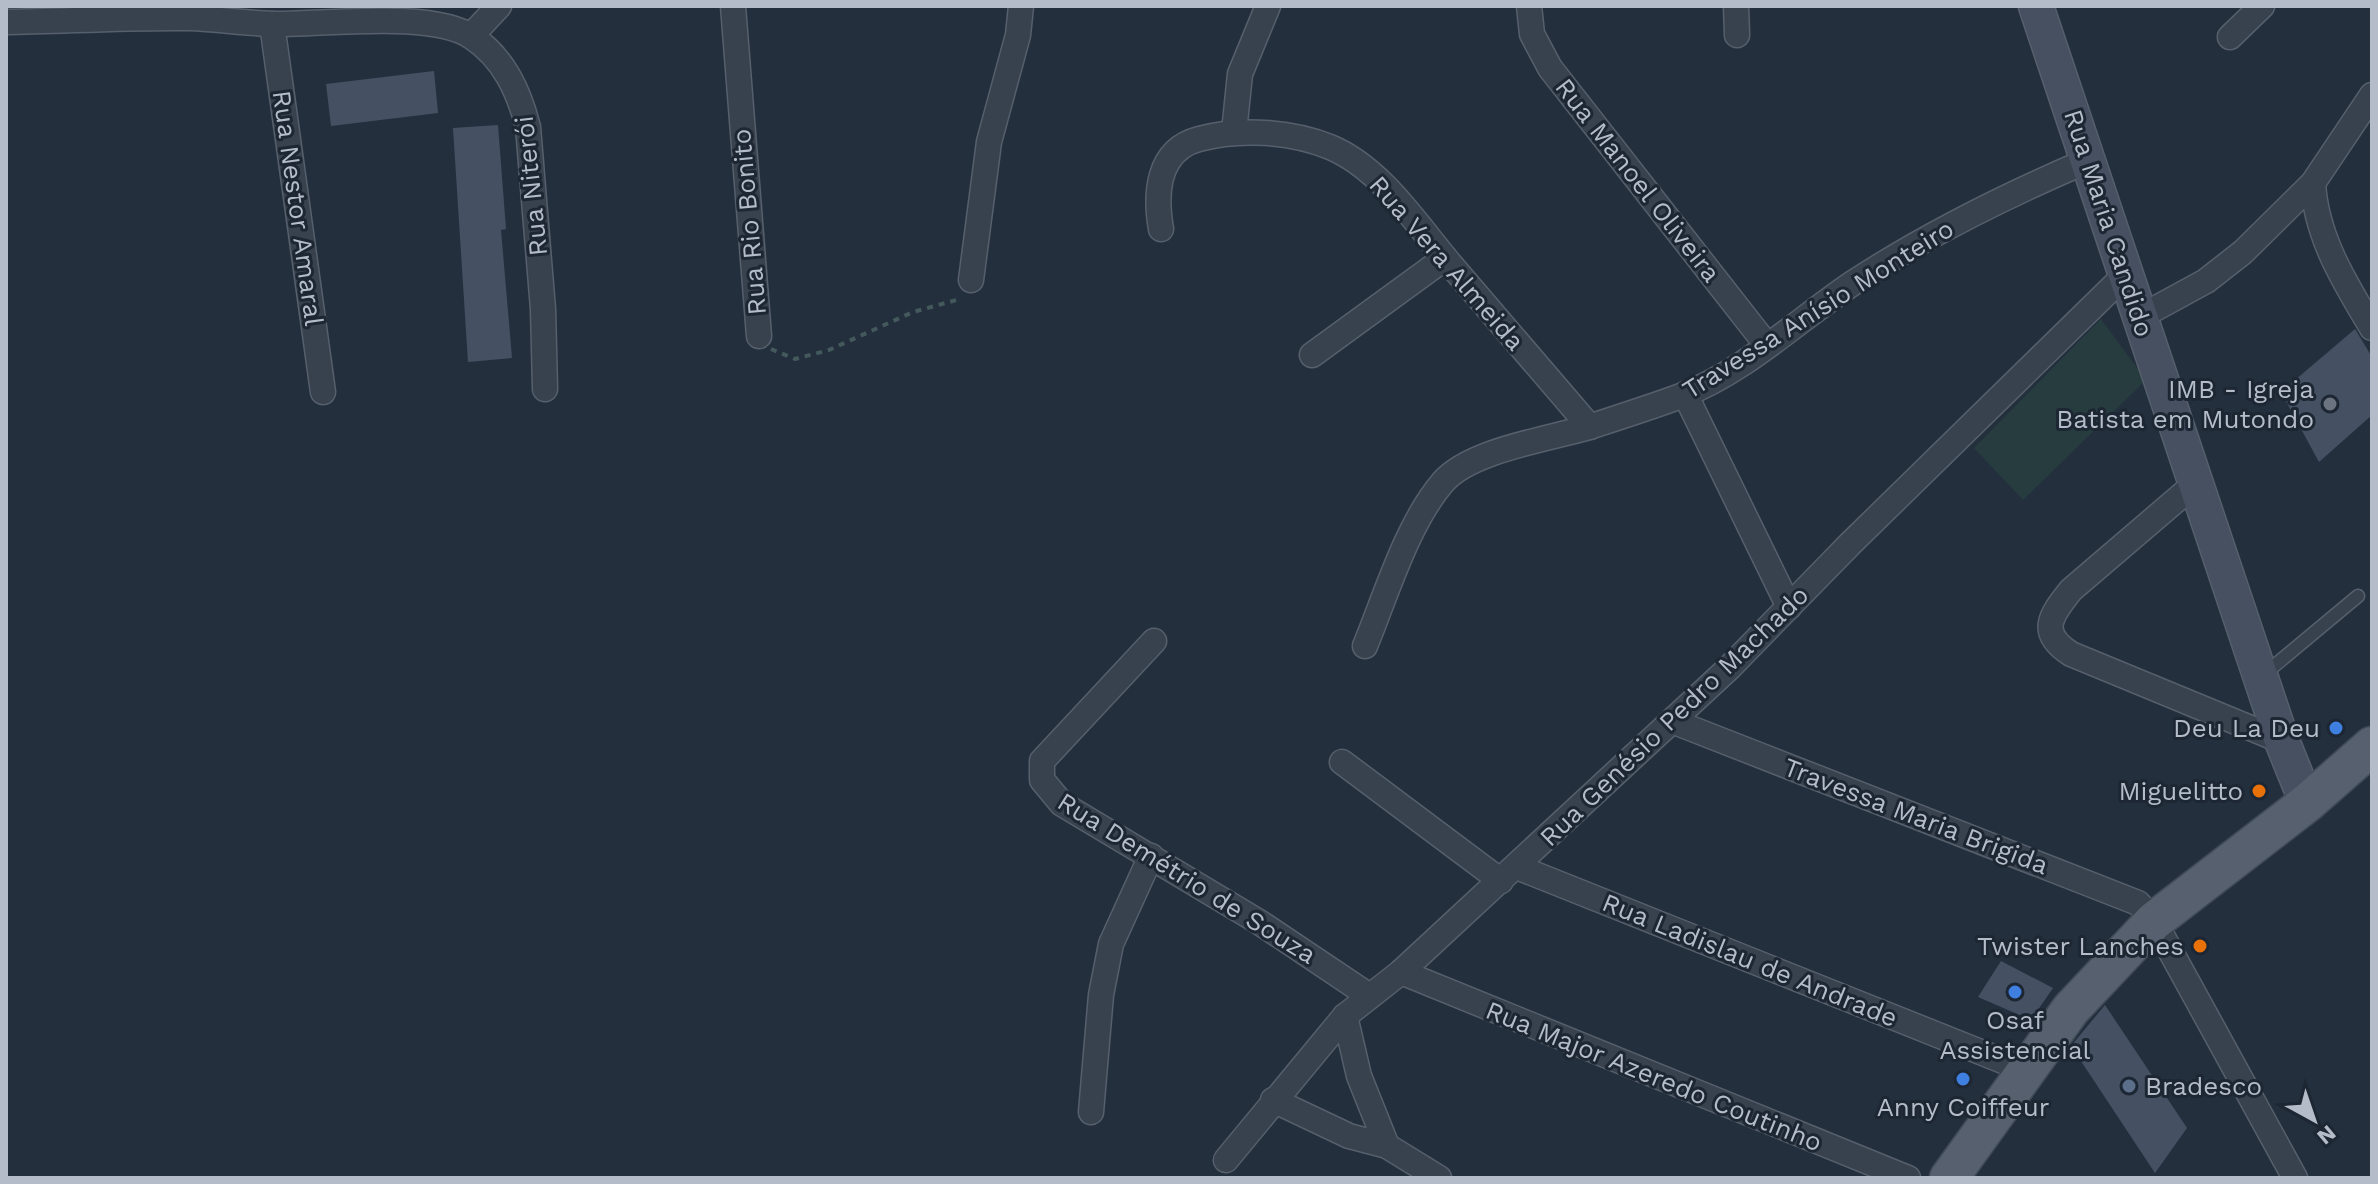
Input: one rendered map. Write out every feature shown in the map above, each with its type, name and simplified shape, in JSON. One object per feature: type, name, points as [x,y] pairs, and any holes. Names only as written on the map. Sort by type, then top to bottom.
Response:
[{"type":"main road","points":[[1949,1178],[2071,1009],[2154,921],[2307,803],[2372,746]]},
{"type":"street","points":[[471,36],[499,6]]},
{"type":"street","name":"Rua Rio Bonito","points":[[733,6],[759,336]]},
{"type":"street","points":[[971,280],[989,142],[1018,35],[1021,6]]},
{"type":"street","points":[[1234,132],[1240,74],[1268,6]]},
{"type":"street","name":"Rua Manoel Oliveira","points":[[1529,6],[1532,34],[1550,68],[1766,344]]},
{"type":"street","points":[[1736,6],[1737,35]]},
{"type":"street","name":"Rua Maria Candido","points":[[2036,6],[2282,741],[2307,803]]},
{"type":"street","points":[[2230,37],[2262,6]]},
{"type":"street","name":"Rua Niterói","points":[[6,22],[194,12],[272,24],[407,22],[448,26],[471,36],[507,72],[521,100],[528,127],[543,309],[545,389]]},
{"type":"street","name":"Rua Nestor Amaral","points":[[272,24],[323,392]]},
{"type":"street","points":[[2140,317],[2218,271],[2313,183],[2372,95]]},
{"type":"street","name":"Rua Vera Almeida","points":[[1161,229],[1157,205],[1159,181],[1171,156],[1188,142],[1234,132],[1275,135],[1332,147],[1385,188],[1590,427]]},
{"type":"street","name":"Travessa Anísio Monteiro","points":[[1365,646],[1410,540],[1444,481],[1469,464],[1685,394],[1766,344],[1854,283],[1948,227],[1999,199],[2089,160]]},
{"type":"street","points":[[2313,183],[2315,211],[2327,245],[2372,328]]},
{"type":"street","points":[[1312,355],[1445,258]]},
{"type":"street","name":"Rua Genésio Pedro Machado","points":[[1226,1160],[1345,1016],[1401,972],[1672,721],[2126,274]]},
{"type":"street","points":[[1685,394],[1789,607]]},
{"type":"street","points":[[2196,483],[2071,590],[2053,612],[2050,630],[2057,644],[2071,654],[2282,741]]},
{"type":"street","name":"Rua Demétrio de Souza","points":[[1154,641],[1042,761],[1042,780],[1062,804],[1259,922],[1368,995]]},
{"type":"street","name":"Travessa Maria Brigida","points":[[1672,721],[2124,896],[2138,903],[2154,921]]},
{"type":"street","name":"Rua Ladislau de Andrade","points":[[1342,762],[1509,874],[2028,1071]]},
{"type":"street","points":[[1091,1112],[1101,995],[1111,944],[1151,856]]},
{"type":"street","points":[[2154,921],[2295,1178]]},
{"type":"street","name":"Rua Major Azeredo Coutinho","points":[[1401,972],[1908,1178]]},
{"type":"street","points":[[1345,1016],[1359,1076],[1387,1146]]},
{"type":"street","points":[[1273,1100],[1349,1136],[1387,1146],[1439,1178]]},
{"type":"lane","points":[[2261,677],[2358,596]]},
{"type":"path","name":"Rua Rio Bonito","points":[[759,336],[773,352],[795,359],[829,350],[913,312],[960,299],[969,294],[971,280]]},
{"type":"green space","points":[[2101,319],[2146,380],[2023,500],[1974,448]]},
{"type":"building","points":[[434,71],[438,113],[331,126],[326,84]]},
{"type":"building","points":[[498,125],[506,229],[501,230],[512,358],[468,362],[453,128]]},
{"type":"building","name":"IMB - Igreja Batista em Mutondo","points":[[2355,329],[2372,357],[2372,415],[2319,462],[2281,392]]},
{"type":"building","name":"Osaf Assistencial","points":[[2001,961],[2053,988],[2031,1020],[1978,997]]},
{"type":"building","name":"Bradesco","points":[[2105,1005],[2187,1128],[2155,1173],[2071,1046]]},
{"type":"place","name":"IMB - Igreja Batista em Mutondo","points":[[2330,404]]},
{"type":"place","name":"Deu La Deu","points":[[2336,728]]},
{"type":"place","name":"Miguelitto","points":[[2259,791]]},
{"type":"place","name":"Twister Lanches","points":[[2200,946]]},
{"type":"place","name":"Osaf Assistencial","points":[[2015,992]]},
{"type":"place","name":"Anny Coiffeur","points":[[1963,1079]]},
{"type":"place","name":"Bradesco","points":[[2129,1086]]}]
